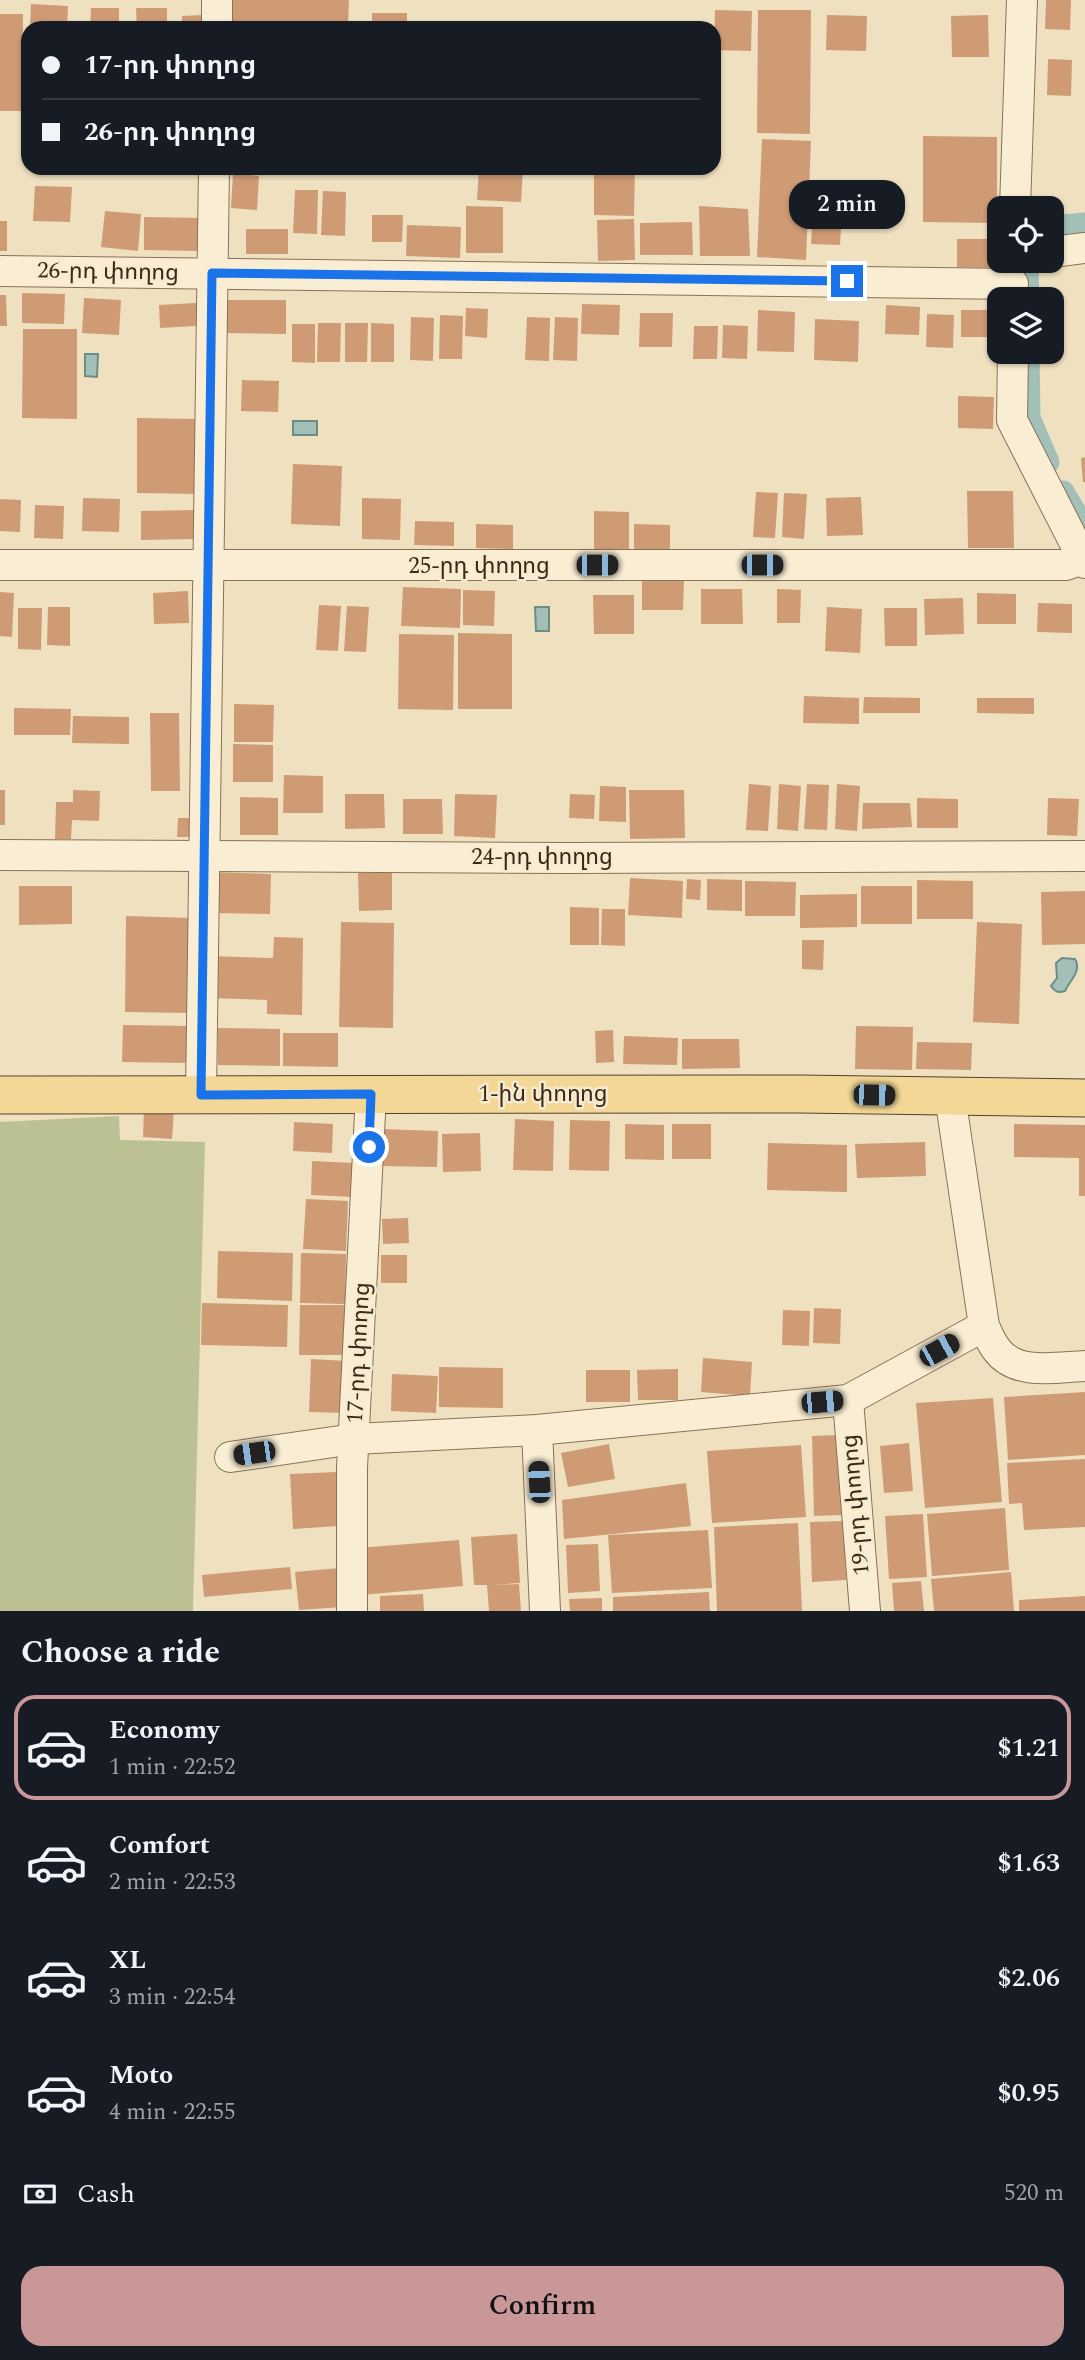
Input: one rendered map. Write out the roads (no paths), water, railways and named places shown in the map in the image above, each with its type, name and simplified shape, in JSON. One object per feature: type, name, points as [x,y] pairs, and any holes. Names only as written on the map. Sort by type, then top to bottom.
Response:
[{"type":"main road","name":"1-ին փողոց","points":[[0,1096],[371,1094],[1085,1098]]},
{"type":"street","points":[[217,0],[217,21]]},
{"type":"street","points":[[1015,196],[1022,0]]},
{"type":"street","points":[[201,1095],[214,175]]},
{"type":"street","points":[[1064,251],[1085,248]]},
{"type":"street","name":"26-րդ փողոց","points":[[0,271],[1013,281]]},
{"type":"street","points":[[1013,364],[1012,420],[1084,561]]},
{"type":"street","name":"25-րդ փողոց","points":[[0,565],[1066,565],[1084,561]]},
{"type":"street","name":"24-րդ փողոց","points":[[0,855],[1085,856]]},
{"type":"street","name":"17-րդ փողոց","points":[[352,1611],[352,1468],[371,1094]]},
{"type":"street","points":[[950,1096],[984,1326],[996,1350],[1006,1360],[1020,1367],[1085,1366]]},
{"type":"street","points":[[229,1457],[354,1439],[537,1430],[848,1400],[984,1326]]},
{"type":"street","name":"19-րդ փողոց","points":[[848,1400],[865,1611]]},
{"type":"street","points":[[537,1430],[545,1611]]},
{"type":"water","points":[[85,354],[98,354],[97,377],[85,376]]},
{"type":"water","points":[[293,421],[317,421],[317,435],[293,435]]},
{"type":"water","points":[[535,607],[549,607],[549,631],[536,631]]},
{"type":"water","points":[[1062,958],[1075,959],[1077,968],[1065,991],[1059,992],[1051,986],[1057,978],[1056,963]]},
{"type":"waterway","points":[[1064,226],[1085,224]]},
{"type":"waterway","points":[[1027,273],[1028,287]]},
{"type":"waterway","points":[[1028,364],[1029,418],[1048,462]]},
{"type":"waterway","points":[[1063,492],[1085,529]]}]
